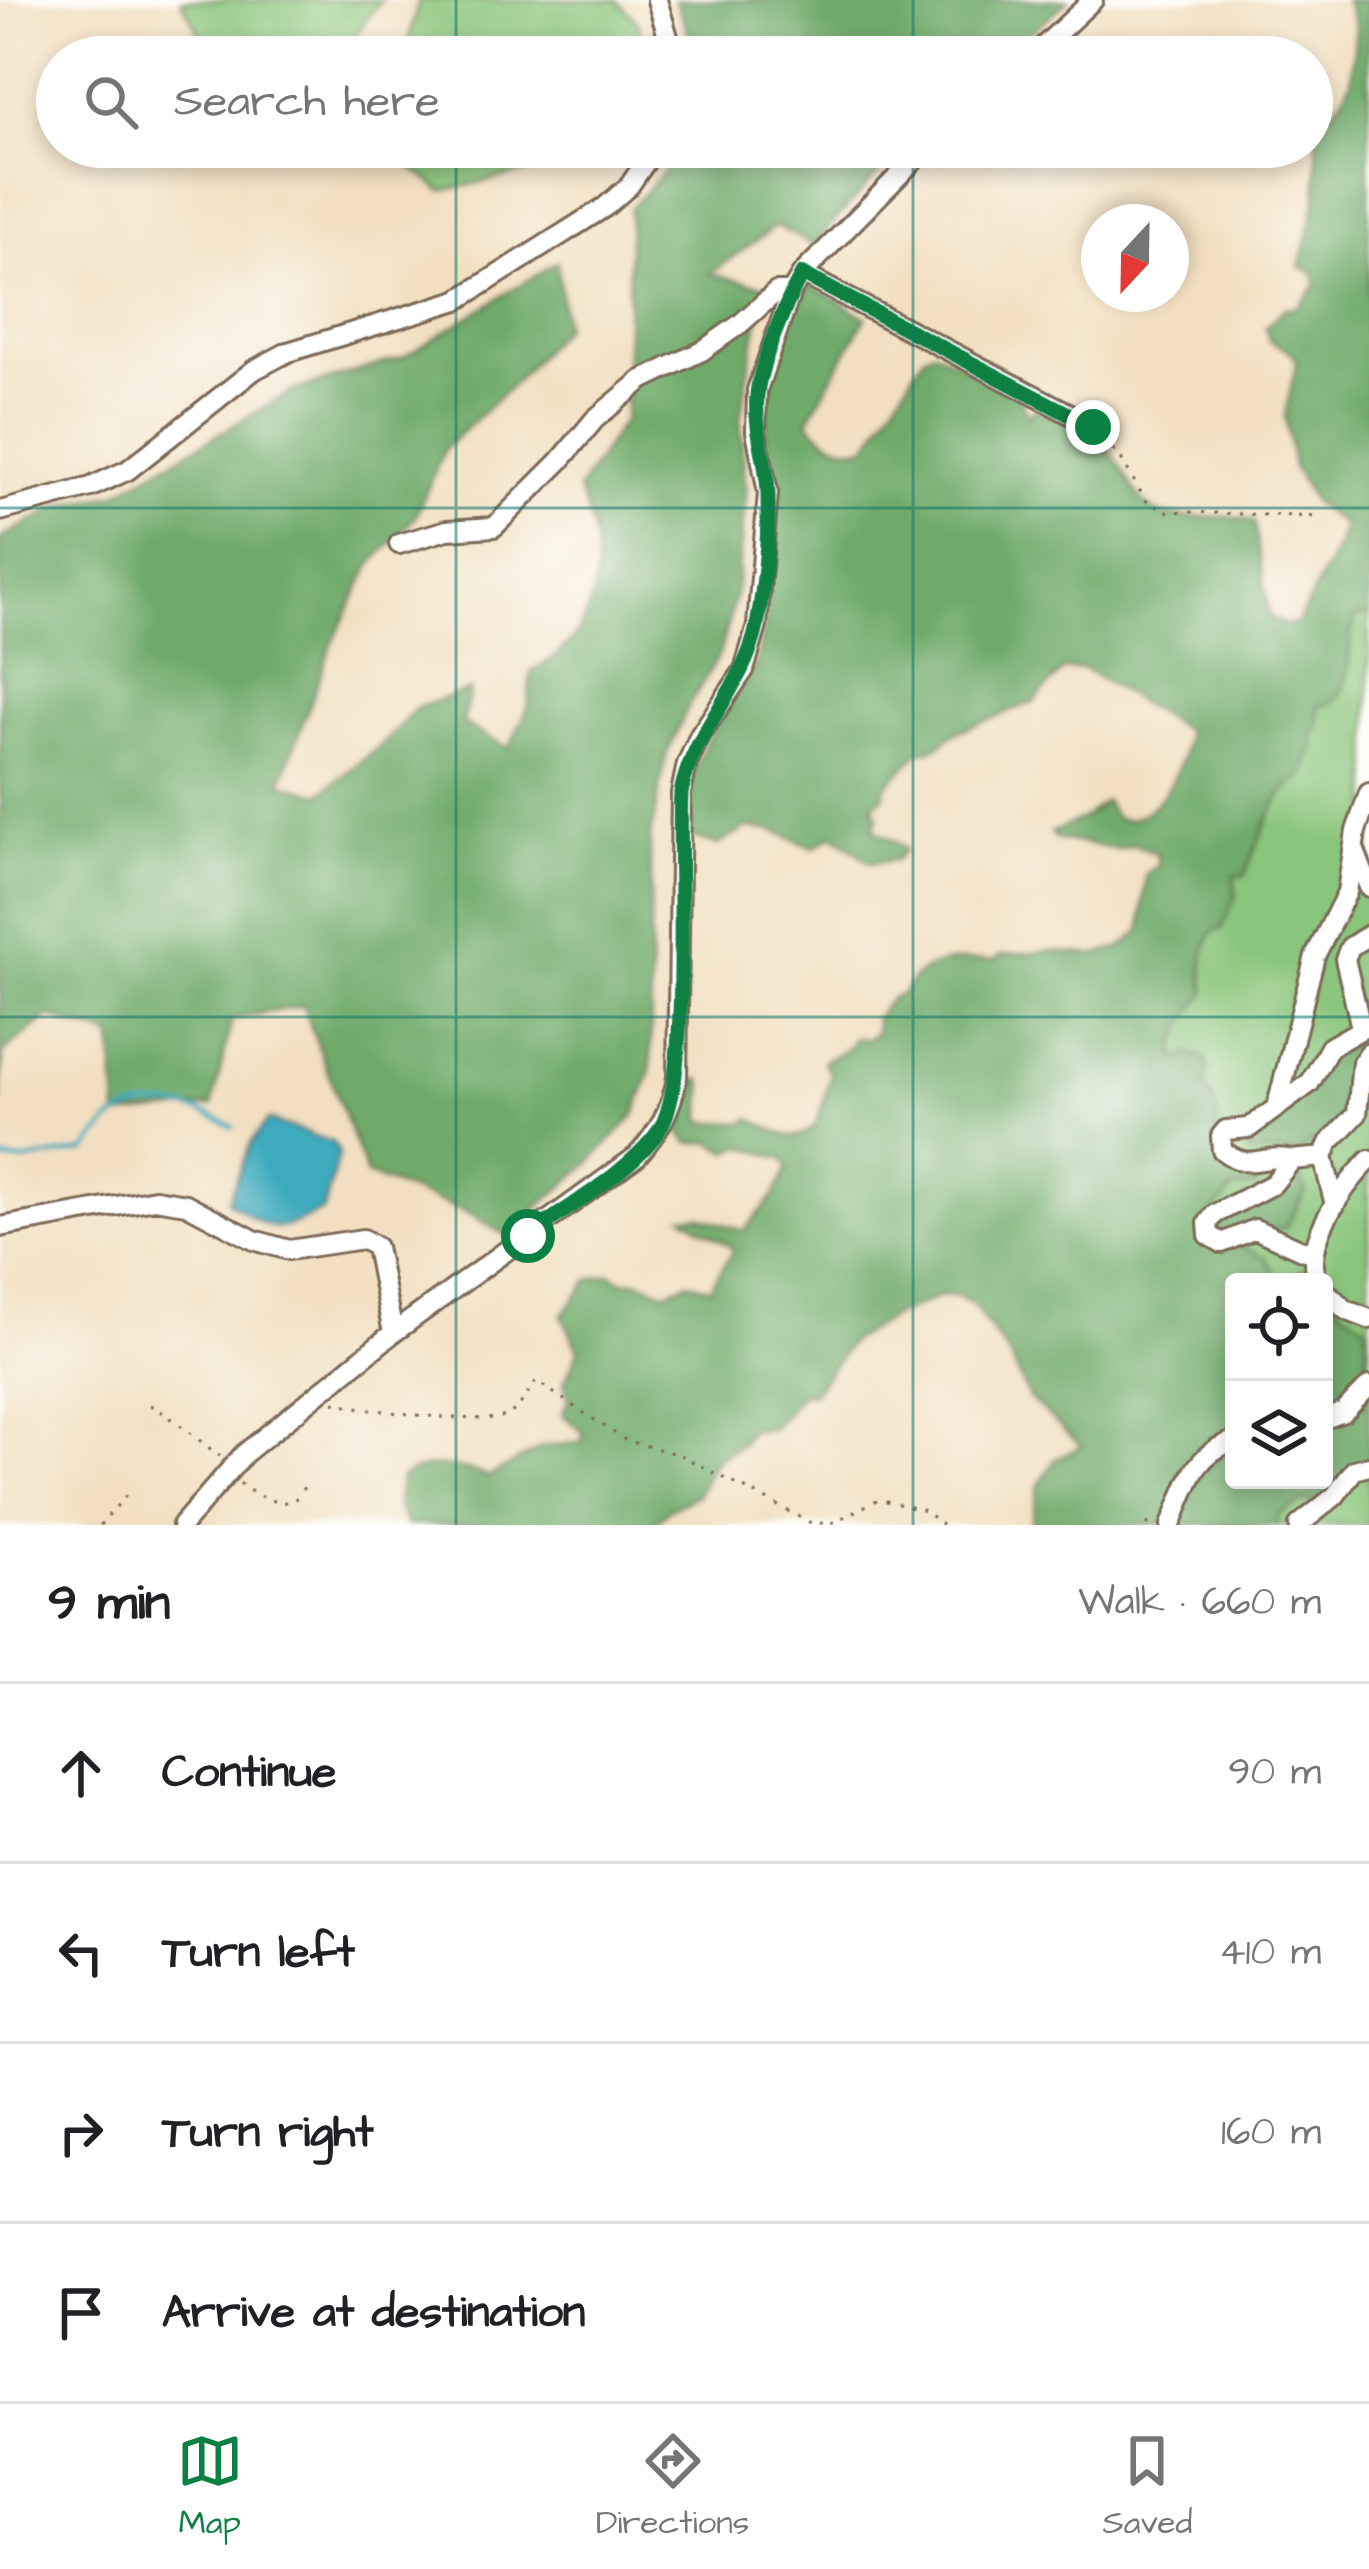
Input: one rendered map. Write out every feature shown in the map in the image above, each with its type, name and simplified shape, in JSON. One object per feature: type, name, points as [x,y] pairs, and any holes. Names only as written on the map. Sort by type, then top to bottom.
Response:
[{"type":"street","points":[[657,0],[668,36]]},
{"type":"street","points":[[1054,36],[1093,0]]},
{"type":"street","points":[[0,511],[91,487],[128,470],[254,370],[288,352],[458,300],[605,207],[641,168]]},
{"type":"street","points":[[182,1525],[230,1466],[393,1333],[637,1156],[660,1131],[672,1105],[677,1062],[681,793],[693,749],[744,670],[757,626],[768,493],[757,430],[757,389],[791,292],[802,274],[906,168]]},
{"type":"street","points":[[802,274],[1072,415]]},
{"type":"street","points":[[399,544],[447,530],[494,527],[595,419],[642,380],[702,351],[776,292],[791,292]]},
{"type":"street","points":[[1277,1106],[1316,956],[1348,892],[1353,846],[1369,793]]},
{"type":"street","points":[[1353,846],[1369,886]]},
{"type":"street","points":[[1323,1157],[1292,1160],[1278,1156],[1252,1165],[1225,1154],[1220,1144],[1226,1130],[1250,1128],[1314,1078],[1330,1047],[1365,1026],[1346,959],[1350,947],[1369,935]]},
{"type":"street","points":[[1335,1204],[1323,1157],[1329,1143],[1357,1114],[1361,1063],[1369,1053]]},
{"type":"street","points":[[1292,1160],[1274,1184],[1215,1214],[1208,1223],[1209,1235],[1222,1243],[1255,1229],[1304,1251],[1316,1247]]},
{"type":"street","points":[[1316,1273],[1311,1259],[1335,1204],[1369,1160]]},
{"type":"street","points":[[0,1227],[154,1198],[186,1204],[254,1240],[289,1250],[363,1239],[376,1247],[393,1333]]},
{"type":"street","points":[[1333,1298],[1346,1310],[1369,1319]]},
{"type":"street","points":[[1333,1416],[1344,1412],[1369,1386]]},
{"type":"street","points":[[1171,1525],[1199,1462],[1225,1445]]},
{"type":"street","points":[[1299,1525],[1335,1496],[1354,1470],[1369,1466]]},
{"type":"path","points":[[1072,415],[1093,427],[1121,458],[1144,500],[1163,511],[1320,517]]},
{"type":"path","points":[[323,1392],[334,1402],[401,1413],[492,1419],[512,1414],[536,1381],[626,1440],[680,1455],[809,1522],[830,1524],[879,1499],[925,1511],[942,1525]]},
{"type":"path","points":[[100,1525],[130,1490]]},
{"type":"path","points":[[286,1503],[292,1510]]},
{"type":"path","points":[[1147,1525],[1151,1518]]},
{"type":"green space","points":[[181,0],[381,0],[354,36],[201,36]]},
{"type":"green space","points":[[419,0],[616,0],[639,23],[640,36],[410,36]]},
{"type":"green space","points":[[675,0],[1069,0],[1026,36],[690,36]]},
{"type":"green space","points":[[1345,0],[1369,0],[1369,615],[1357,616],[1352,627],[1340,693],[1319,706],[1315,744],[1303,777],[1292,783],[1275,806],[1244,876],[1234,875],[1236,894],[1222,929],[1213,931],[1205,953],[1206,993],[1174,1050],[1179,1060],[1190,1054],[1206,1062],[1204,1085],[1217,1113],[1214,1148],[1220,1160],[1229,1168],[1252,1167],[1266,1177],[1256,1186],[1233,1189],[1205,1229],[1266,1258],[1275,1273],[1225,1273],[1225,1439],[1162,1525],[1031,1525],[1039,1484],[1055,1460],[1081,1446],[1029,1398],[1009,1355],[973,1305],[943,1295],[851,1341],[812,1394],[802,1393],[772,1429],[749,1430],[741,1444],[715,1460],[697,1495],[668,1510],[653,1525],[406,1525],[397,1505],[400,1479],[409,1473],[443,1467],[489,1477],[543,1447],[581,1442],[584,1433],[562,1414],[569,1399],[564,1383],[579,1349],[562,1316],[590,1279],[611,1274],[666,1292],[687,1282],[710,1288],[733,1251],[684,1217],[698,1216],[744,1231],[775,1195],[788,1167],[783,1159],[742,1146],[729,1152],[710,1142],[690,1143],[680,1133],[693,1081],[701,1079],[703,1084],[704,1122],[745,1123],[750,1119],[798,1136],[818,1119],[831,1074],[823,1061],[846,1050],[855,1037],[865,1040],[876,1033],[875,1018],[892,997],[902,995],[930,967],[1053,951],[1095,955],[1121,948],[1141,931],[1146,874],[1159,865],[1156,853],[1133,845],[1119,849],[1056,839],[1051,833],[1105,801],[1115,818],[1143,814],[1175,776],[1186,731],[1083,668],[1063,670],[1034,702],[956,732],[937,747],[918,753],[873,805],[878,817],[874,828],[905,850],[895,860],[870,863],[837,837],[830,836],[814,848],[772,830],[747,828],[718,845],[693,838],[688,830],[693,773],[707,740],[755,666],[766,621],[766,403],[788,325],[803,296],[811,285],[866,317],[808,420],[826,438],[850,447],[867,446],[924,356],[934,350],[1019,396],[1028,416],[1034,409],[1047,412],[1092,435],[1152,509],[1175,516],[1254,522],[1269,615],[1283,624],[1298,622],[1338,545],[1343,525],[1314,503],[1293,467],[1285,415],[1297,360],[1269,341],[1266,327],[1285,308],[1296,308],[1317,285],[1313,272],[1300,267],[1317,198],[1317,168],[1333,168],[1333,110],[1351,80],[1356,28]]},
{"type":"green space","points":[[413,168],[546,168],[442,191]]},
{"type":"green space","points":[[668,168],[883,168],[813,245],[776,226],[710,274],[764,286],[740,418],[746,493],[736,593],[719,655],[666,756],[650,840],[651,1071],[635,1115],[588,1165],[506,1235],[464,1211],[367,1175],[303,1006],[232,1019],[212,1106],[117,1116],[113,1037],[49,1016],[3,1052],[0,1106],[0,539],[59,506],[115,494],[293,391],[404,357],[557,262],[564,326],[515,382],[445,448],[415,517],[371,565],[331,646],[281,783],[320,794],[383,744],[416,708],[470,690],[463,724],[509,748],[528,708],[531,671],[555,657],[573,638],[594,592],[594,541],[578,490],[625,418],[630,208]]},
{"type":"green space","points":[[1369,572],[1369,1525],[1152,1525],[1225,1485],[1225,1489],[1333,1489],[1333,1273],[1231,1273],[1174,1104],[1176,976]]},
{"type":"green space","points":[[1364,1037],[1369,1048],[1355,1107],[1320,1144],[1308,1143],[1301,1152],[1250,1154],[1239,1135],[1326,1060]]},
{"type":"green space","points":[[1291,1174],[1300,1175],[1306,1191],[1285,1228],[1223,1238],[1213,1227],[1215,1219]]},
{"type":"green space","points":[[1333,1301],[1366,1326],[1366,1371],[1350,1396],[1333,1408]]},
{"type":"green space","points":[[1369,1395],[1369,1464],[1329,1497],[1304,1501],[1279,1514],[1275,1525],[1175,1525],[1198,1473],[1225,1453],[1225,1489],[1333,1489],[1333,1418]]},
{"type":"water","points":[[268,1120],[332,1142],[339,1152],[324,1210],[283,1227],[265,1225],[228,1201],[250,1144]]},
{"type":"waterway","points":[[0,1160],[85,1151],[111,1121],[156,1105],[204,1113],[233,1127]]},
{"type":"route","points":[[528,1236],[637,1156],[660,1131],[672,1105],[677,1078],[681,793],[700,735],[744,670],[757,626],[768,493],[757,430],[757,389],[791,292],[802,274],[1093,427]]}]
